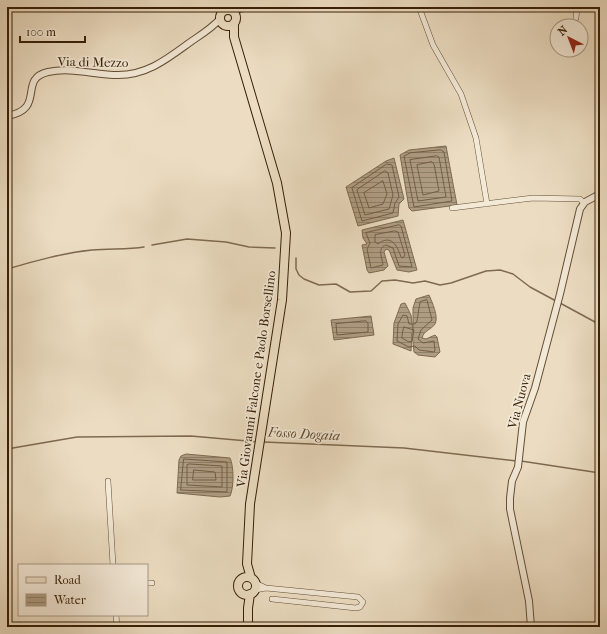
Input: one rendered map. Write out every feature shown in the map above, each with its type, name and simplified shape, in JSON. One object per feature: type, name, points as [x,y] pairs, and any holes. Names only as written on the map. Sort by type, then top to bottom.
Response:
[{"type":"main road","name":"Via Giovanni Falcone e Paolo Borsellino","points":[[226,16],[234,37],[277,182],[286,233],[282,300],[264,426],[250,504],[247,564],[250,586],[248,627]]},
{"type":"street","points":[[419,7],[433,45],[461,94],[476,138],[487,204]]},
{"type":"street","points":[[576,18],[577,7]]},
{"type":"street","points":[[226,16],[244,8]]},
{"type":"street","name":"Via di Mezzo","points":[[7,116],[18,114],[27,108],[33,83],[36,78],[48,72],[69,71],[120,75],[145,71],[161,63],[226,16]]},
{"type":"street","points":[[600,118],[600,132]]},
{"type":"street","points":[[452,208],[533,198],[580,199],[584,203],[600,194]]},
{"type":"street","name":"Via Nuova","points":[[532,627],[529,600],[510,509],[512,481],[518,467],[523,422],[535,388],[558,302],[578,216],[584,203]]},
{"type":"street","points":[[108,481],[113,564]]},
{"type":"street","points":[[250,586],[358,597],[363,602],[360,607],[356,608],[272,599]]},
{"type":"street","points":[[306,603],[307,592]]},
{"type":"street","points":[[116,616],[117,627]]},
{"type":"water","points":[[446,146],[457,205],[412,211],[409,208],[400,155],[409,150]]},
{"type":"water","points":[[394,158],[404,199],[399,204],[398,216],[358,226],[346,187],[386,161]]},
{"type":"water","points":[[403,220],[417,270],[409,272],[397,270],[389,250],[386,249],[384,252],[388,266],[384,270],[369,273],[367,270],[362,245],[367,244],[363,238],[362,230]]},
{"type":"water","points":[[429,295],[435,310],[436,321],[433,326],[424,333],[422,338],[426,339],[435,335],[437,337],[440,352],[435,357],[418,355],[414,352],[412,333],[411,351],[393,344],[394,323],[401,304],[405,303],[411,315],[413,332],[413,308],[416,299]]},
{"type":"water","points":[[371,316],[374,335],[334,340],[331,320]]},
{"type":"water","points":[[186,454],[230,458],[233,477],[230,496],[220,497],[177,493],[179,460],[181,456]]},
{"type":"waterway","points":[[152,245],[187,239],[226,242],[249,247],[275,248]]},
{"type":"waterway","points":[[7,269],[81,251],[144,247]]},
{"type":"waterway","points":[[296,258],[296,269],[299,275],[304,279],[319,285],[336,284],[350,292],[371,291],[382,281],[395,280],[413,283],[425,281],[440,285],[451,283],[486,271],[500,270],[513,274],[530,287],[556,301]]},
{"type":"waterway","points":[[560,303],[595,322],[600,335]]},
{"type":"waterway","name":"Fosso Dogaia","points":[[7,449],[77,437],[191,436],[258,442]]},
{"type":"waterway","name":"Fosso Dogaia","points":[[264,442],[404,448],[517,461]]},
{"type":"waterway","name":"Fosso Dogaia","points":[[521,461],[600,473]]}]
